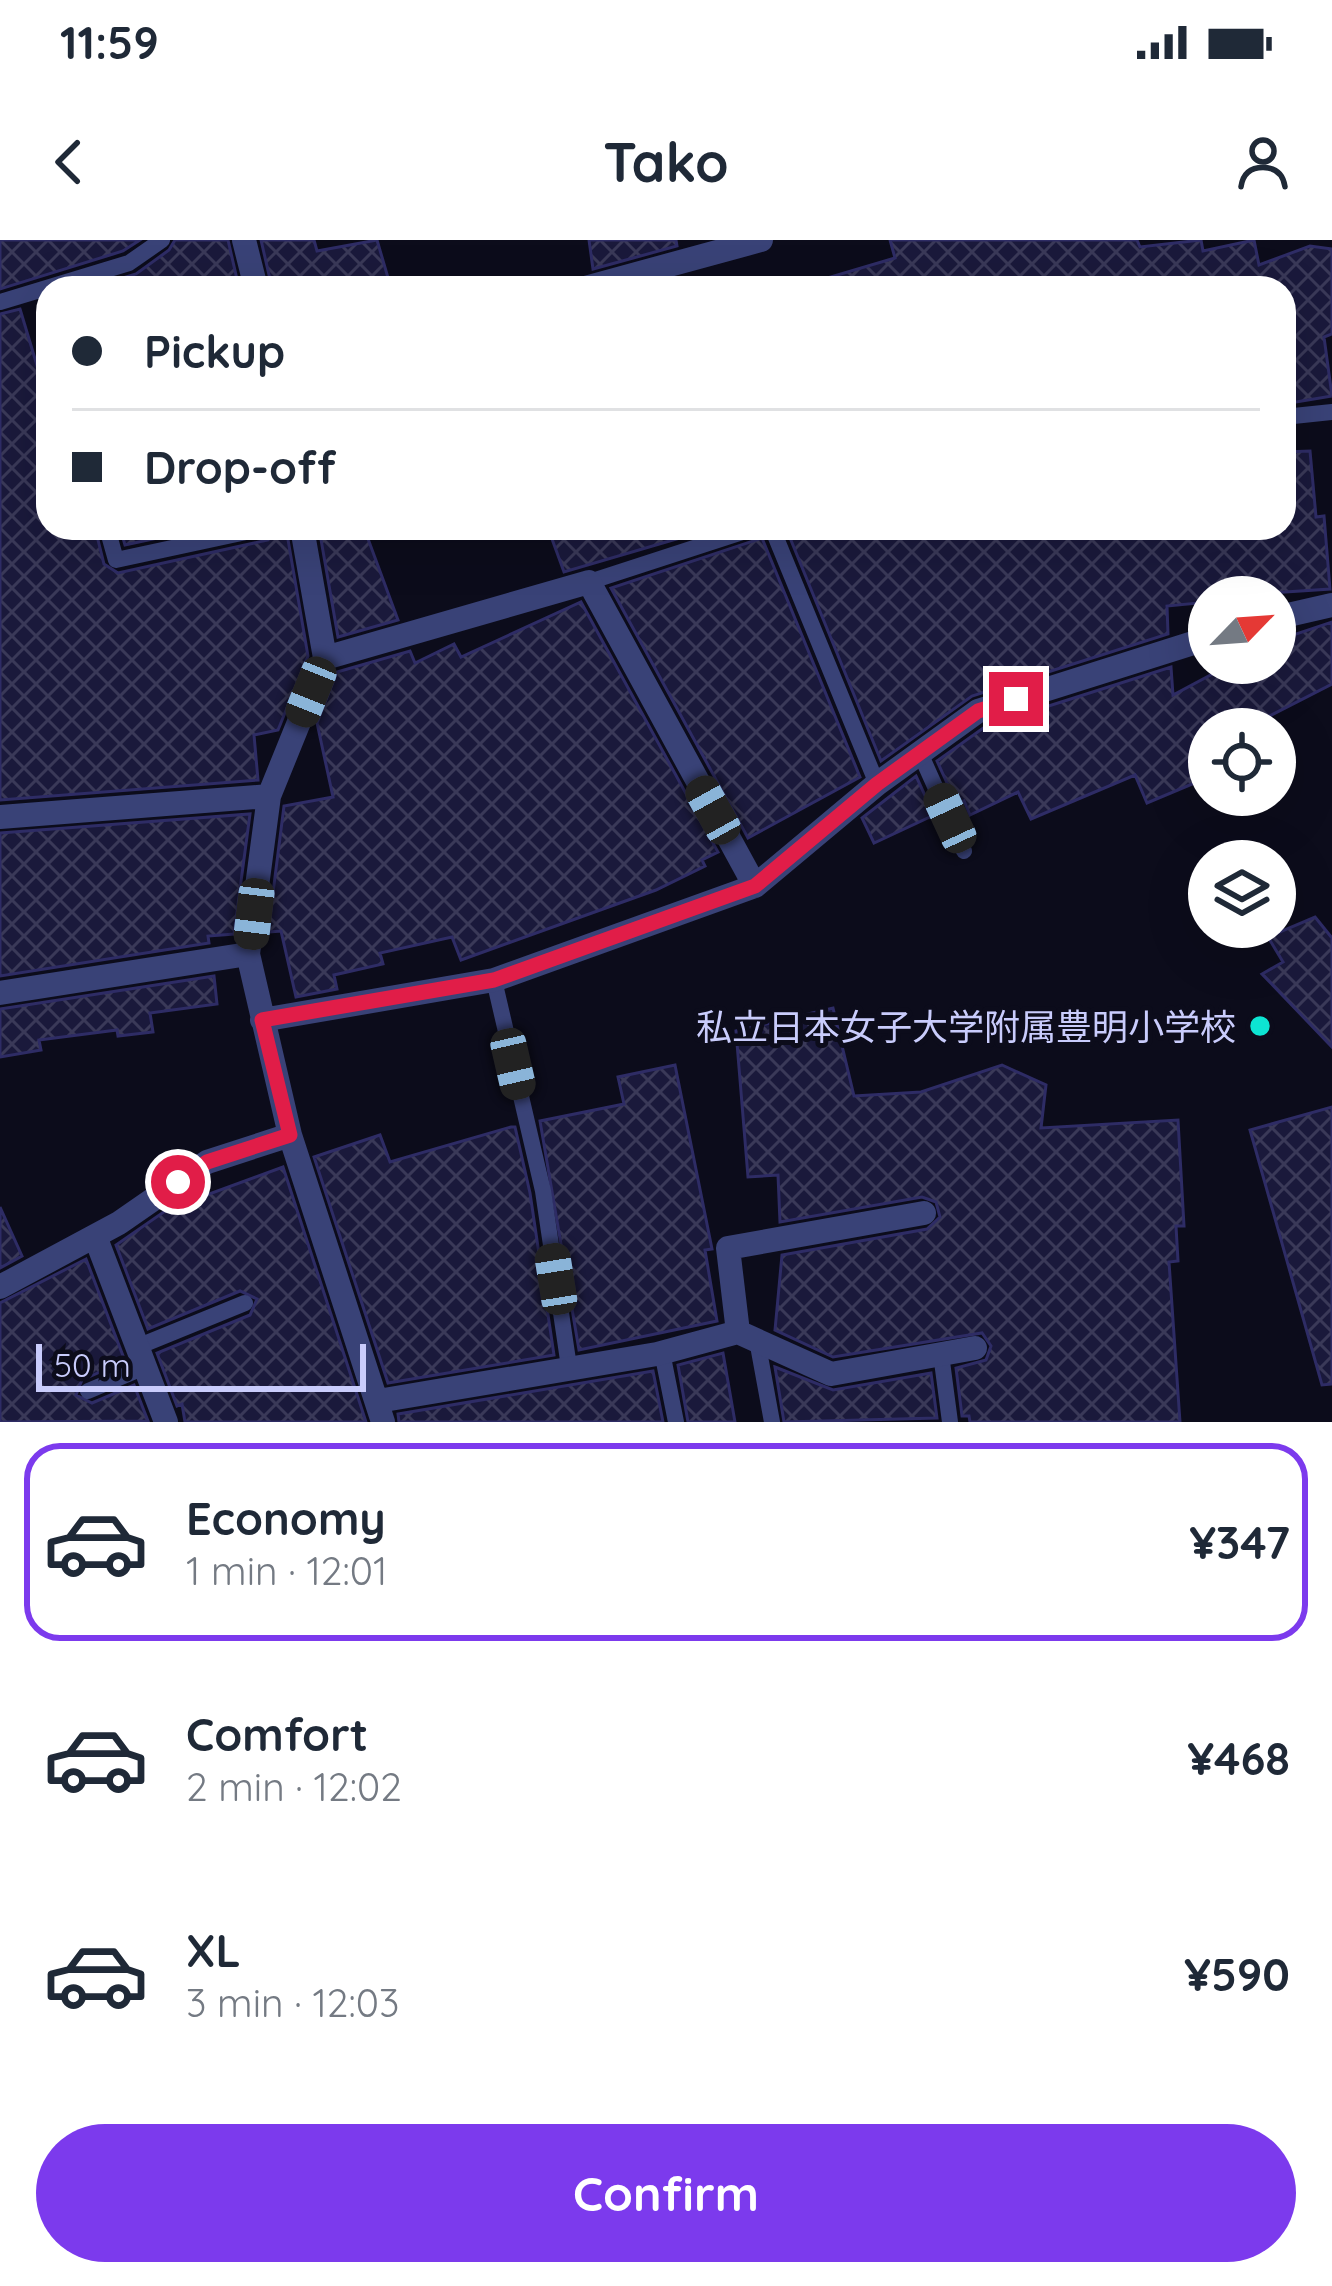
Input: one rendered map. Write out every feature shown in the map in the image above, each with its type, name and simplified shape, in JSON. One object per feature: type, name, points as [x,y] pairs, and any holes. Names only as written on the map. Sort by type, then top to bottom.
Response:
[{"type":"street","points":[[244,240],[253,276]]},
{"type":"street","points":[[629,276],[761,240]]},
{"type":"street","points":[[304,540],[325,658],[269,796],[248,954],[290,1135],[380,1411],[569,1367],[748,1336],[831,1374],[975,1348]]},
{"type":"street","points":[[325,658],[589,582],[755,886]]},
{"type":"street","points":[[1296,613],[1332,605]]},
{"type":"street","points":[[262,1020],[494,980],[755,886],[877,784],[978,711],[1188,645]]},
{"type":"street","points":[[0,817],[269,796]]},
{"type":"street","points":[[0,993],[248,954]]},
{"type":"street","points":[[0,1286],[95,1236],[207,1162],[290,1135]]},
{"type":"street","points":[[748,1336],[728,1248],[924,1213]]},
{"type":"street","points":[[95,1236],[166,1422]]},
{"type":"lane","points":[[92,276],[128,263],[162,240]]},
{"type":"lane","points":[[0,302],[36,294]]},
{"type":"lane","points":[[1296,416],[1332,412]]},
{"type":"lane","points":[[110,540],[116,560],[209,540]]},
{"type":"lane","points":[[589,582],[718,540]]},
{"type":"lane","points":[[777,540],[877,784]]},
{"type":"lane","points":[[920,753],[964,851]]},
{"type":"lane","points":[[494,980],[543,1191],[569,1367]]},
{"type":"lane","points":[[88,1390],[141,1356],[245,1303]]},
{"type":"lane","points":[[748,1336],[772,1422]]},
{"type":"lane","points":[[662,1352],[676,1422]]},
{"type":"lane","points":[[940,1354],[950,1422]]},
{"type":"building","points":[[0,240],[140,240],[123,251],[0,289]]},
{"type":"building","points":[[175,240],[228,240],[236,276],[129,276],[169,250]]},
{"type":"building","points":[[261,240],[314,240],[317,251],[377,240],[388,276],[269,276]]},
{"type":"building","points":[[589,240],[676,240],[677,246],[593,269]]},
{"type":"building","points":[[890,240],[1137,240],[1140,247],[1201,240],[1203,251],[1254,240],[1259,265],[1310,246],[1332,249],[1332,334],[1324,337],[1332,396],[1296,402],[1296,276],[834,276],[895,258]]},
{"type":"building","points":[[20,309],[36,362],[36,540],[98,540],[104,564],[118,573],[268,540],[288,540],[308,656],[278,730],[254,735],[258,780],[0,800],[0,314]]},
{"type":"building","points":[[1310,451],[1316,517],[1324,516],[1330,589],[1296,591],[1296,576],[1188,576],[1188,604],[1167,606],[1168,634],[972,696],[881,761],[791,540],[1296,540],[1296,452]]},
{"type":"building","points":[[321,540],[368,540],[398,620],[338,637]]},
{"type":"building","points":[[552,540],[673,540],[564,572]]},
{"type":"building","points":[[763,540],[860,777],[748,838],[611,588]]},
{"type":"building","points":[[581,602],[718,852],[702,860],[705,866],[656,890],[461,960],[452,937],[380,953],[383,964],[334,975],[337,989],[296,997],[281,931],[268,932],[284,806],[333,797],[317,723],[337,672],[410,651],[415,663],[454,644],[461,657]]},
{"type":"building","points":[[1332,622],[1332,684],[1285,708],[1188,708],[1188,786],[1147,803],[1135,775],[1031,819],[1018,792],[970,815],[964,801],[957,805],[937,761],[986,726],[1171,667],[1173,695],[1194,684],[1296,684],[1296,634]]},
{"type":"building","points":[[916,776],[934,815],[874,843],[862,818]]},
{"type":"building","points":[[250,814],[234,934],[208,936],[209,943],[0,976],[0,833]]},
{"type":"building","points":[[1315,917],[1332,938],[1332,1047],[1262,974],[1283,962],[1275,948],[1296,948],[1296,925]]},
{"type":"building","points":[[214,976],[217,1004],[150,1013],[153,1032],[118,1036],[117,1030],[39,1040],[41,1050],[0,1057],[0,1009]]},
{"type":"building","points":[[833,1008],[854,1096],[921,1092],[1002,1065],[1046,1085],[1041,1128],[1178,1120],[1184,1226],[1176,1226],[1178,1261],[1169,1262],[1180,1422],[970,1422],[969,1416],[962,1416],[956,1368],[986,1360],[991,1346],[982,1333],[833,1357],[775,1330],[782,1255],[927,1229],[940,1217],[936,1202],[922,1197],[780,1222],[778,1175],[748,1177],[736,1031]]},
{"type":"building","points":[[675,1065],[712,1249],[705,1250],[717,1321],[579,1350],[540,1121],[624,1104],[618,1077]]},
{"type":"building","points":[[1332,1107],[1332,1384],[1322,1385],[1250,1130]]},
{"type":"building","points":[[515,1127],[530,1193],[554,1355],[388,1383],[314,1157],[380,1135],[390,1162]]},
{"type":"building","points":[[283,1167],[366,1422],[185,1422],[182,1404],[177,1406],[157,1353],[250,1315],[257,1299],[240,1291],[148,1329],[116,1245],[168,1209]]},
{"type":"building","points":[[0,1207],[22,1256],[0,1268]]},
{"type":"building","points":[[86,1259],[125,1361],[82,1380],[76,1395],[92,1403],[134,1385],[148,1421],[0,1422],[0,1303]]},
{"type":"building","points":[[723,1353],[735,1422],[688,1422],[678,1365]]},
{"type":"building","points":[[775,1367],[833,1390],[931,1373],[937,1418],[784,1422]]},
{"type":"building","points":[[653,1371],[663,1422],[399,1422],[398,1414]]},
{"type":"place","name":"私立日本女子大学附属豊明小学校","points":[[1260,1026]]},
{"type":"route","points":[[178,1182],[207,1162],[290,1135],[262,1020],[494,980],[755,886],[877,784],[978,711],[1016,699]]}]
